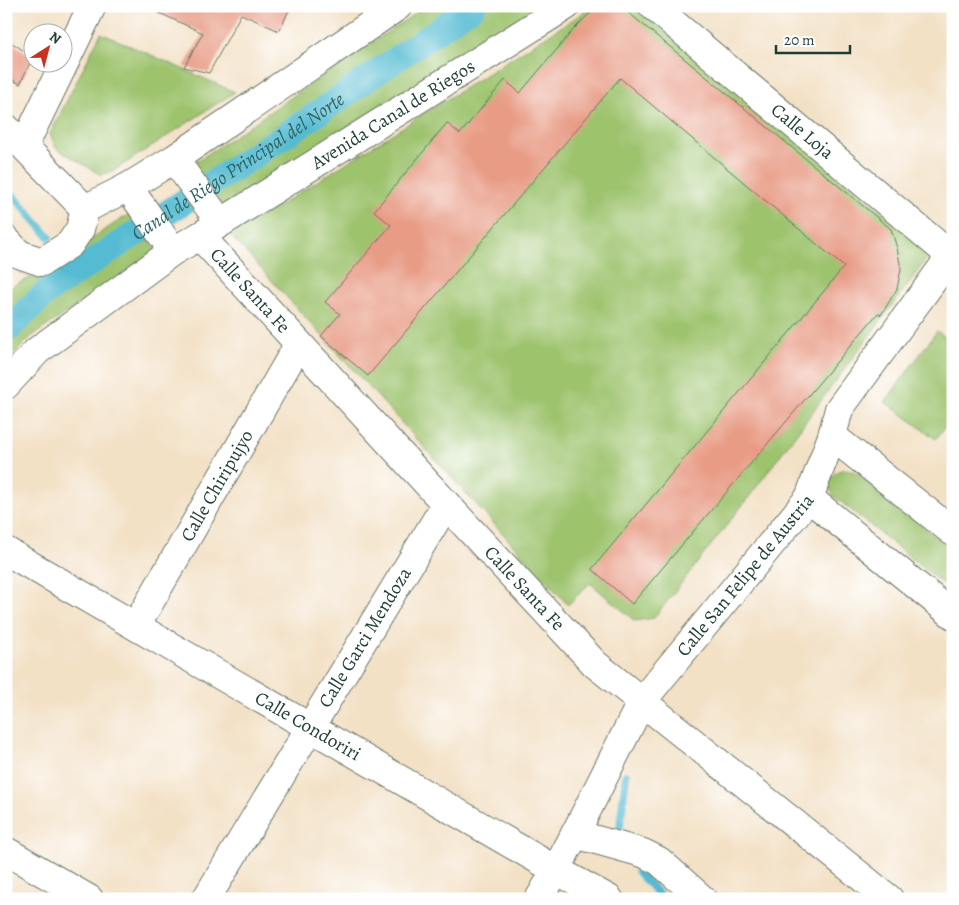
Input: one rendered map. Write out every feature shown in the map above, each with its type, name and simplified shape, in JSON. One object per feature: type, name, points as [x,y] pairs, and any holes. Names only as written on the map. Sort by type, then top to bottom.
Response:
[{"type":"street","points":[[85,209],[15,137],[92,6]]},
{"type":"street","points":[[11,254],[42,262],[70,244],[80,229],[85,209],[128,187],[174,159],[398,6]]},
{"type":"street","name":"Avenida Canal de Riegos","points":[[6,385],[37,351],[69,326],[160,232],[204,210],[566,6]]},
{"type":"street","name":"Calle Loja","points":[[653,6],[952,254]]},
{"type":"street","points":[[174,159],[204,210]]},
{"type":"street","points":[[128,187],[160,232]]},
{"type":"street","name":"Calle Santa Fe","points":[[204,210],[298,343],[595,664],[889,899]]},
{"type":"street","name":"Calle San Felipe de Austria","points":[[539,899],[575,834],[642,701],[808,498],[832,436],[839,408],[952,254]]},
{"type":"street","name":"Calle Chiripujyo","points":[[136,626],[298,343]]},
{"type":"street","points":[[832,436],[953,532]]},
{"type":"street","points":[[808,498],[953,616]]},
{"type":"street","name":"Calle Garci Mendoza","points":[[206,899],[446,504]]},
{"type":"street","name":"Calle Condoriri","points":[[6,551],[609,899]]},
{"type":"street","points":[[575,834],[643,853],[658,861],[702,899]]},
{"type":"street","points":[[6,851],[89,899]]},
{"type":"green space","points":[[426,6],[537,6],[223,206],[193,164]]},
{"type":"green space","points":[[594,6],[633,6],[932,252],[752,493],[654,618],[635,621],[590,583],[568,605],[231,236]]},
{"type":"green space","points":[[101,33],[235,92],[115,170],[101,175],[56,148],[50,134]]},
{"type":"green space","points":[[131,213],[157,251],[32,336],[6,363],[6,293],[14,285],[49,270],[86,242]]},
{"type":"green space","points":[[937,331],[953,343],[953,415],[936,439],[885,402]]},
{"type":"green space","points":[[844,469],[856,473],[953,551],[953,592],[835,497],[830,488],[830,480],[835,473]]},
{"type":"building","points":[[144,6],[291,6],[279,31],[241,14],[209,73],[184,67],[203,33]]},
{"type":"building","points":[[600,6],[615,6],[624,9],[891,229],[901,269],[897,289],[881,315],[878,313],[632,604],[592,569],[844,267],[620,78],[368,376],[321,336],[340,314],[325,302],[391,225],[374,211],[447,123],[460,134],[505,80],[520,93],[574,29]]},
{"type":"building","points":[[6,39],[22,49],[22,72],[26,72],[20,84],[6,76]]},
{"type":"waterway","name":"Canal de Riego Principal del Norte","points":[[6,331],[47,292],[308,120],[473,6]]},
{"type":"waterway","points":[[6,187],[49,237]]},
{"type":"waterway","points":[[620,826],[626,775]]},
{"type":"waterway","points":[[638,872],[663,899]]}]
